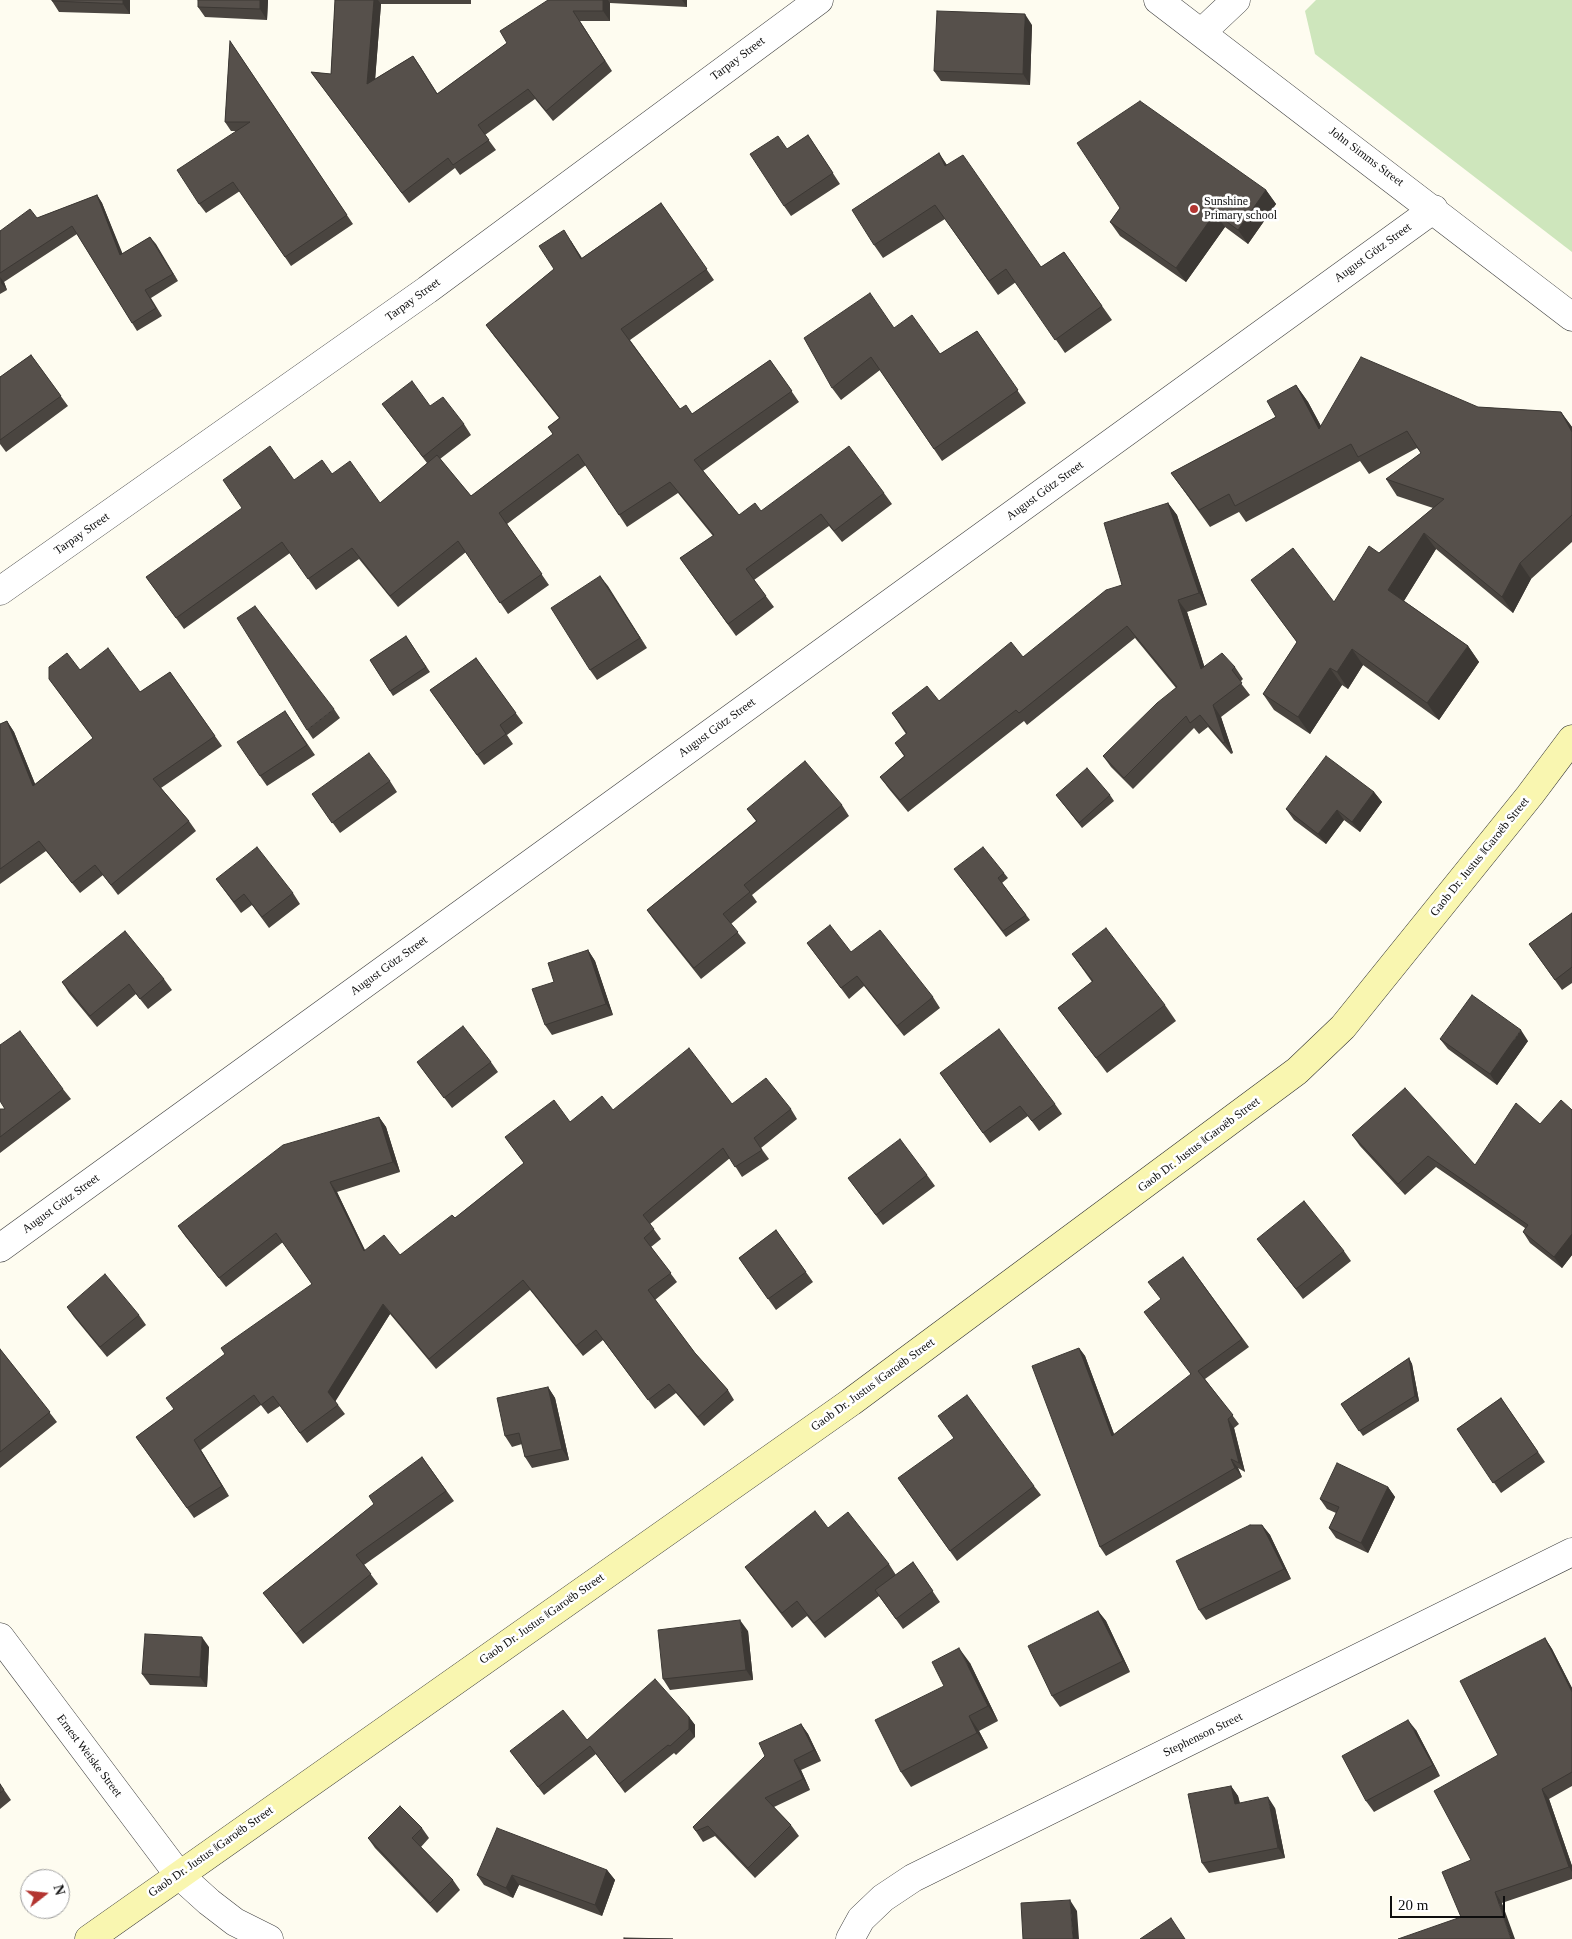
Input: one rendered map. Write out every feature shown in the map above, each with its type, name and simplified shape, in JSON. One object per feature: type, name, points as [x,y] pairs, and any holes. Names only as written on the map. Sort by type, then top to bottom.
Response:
[{"type":"street","name":"Tarpay Street","points":[[0,590],[427,290],[819,0]]},
{"type":"street","name":"John Simms Street","points":[[1158,0],[1434,209],[1572,317]]},
{"type":"street","points":[[1202,32],[1236,0]]},
{"type":"street","name":"August Götz Street","points":[[0,1248],[1434,209]]},
{"type":"street","name":"Gaob Dr. Justus ǁGaroëb Street","points":[[89,1939],[178,1874],[851,1402],[1297,1072],[1343,1027],[1524,802],[1572,739]]},
{"type":"street","name":"Stephenson Street","points":[[850,1939],[866,1914],[883,1898],[913,1878],[1572,1552]]},
{"type":"street","name":"Ernest Weiske Street","points":[[0,1637],[178,1874],[235,1922],[269,1939]]},
{"type":"green space","points":[[1316,0],[1572,0],[1572,252],[1315,54],[1305,11]]},
{"type":"building","points":[[123,0],[123,4],[52,1]]},
{"type":"building","points":[[198,0],[260,0],[260,9],[198,7]]},
{"type":"building","points":[[335,0],[374,0],[367,84],[413,56],[437,94],[507,43],[500,31],[548,0],[603,0],[603,11],[573,11],[605,61],[546,111],[528,89],[478,125],[489,140],[453,165],[448,158],[402,193],[311,72],[331,74]]},
{"type":"building","points":[[937,11],[1025,14],[1023,74],[934,71]]},
{"type":"building","points":[[230,41],[347,215],[285,257],[233,182],[199,204],[177,170],[250,122],[225,122]]},
{"type":"building","points":[[1140,101],[1266,190],[1238,230],[1215,213],[1176,268],[1110,222],[1120,208],[1077,143]]},
{"type":"building","points":[[808,135],[833,173],[784,206],[750,154],[778,136],[787,149]]},
{"type":"building","points":[[939,153],[945,166],[963,155],[1041,267],[1064,252],[1102,306],[1055,340],[1006,269],[989,281],[935,205],[874,245],[852,210]]},
{"type":"building","points":[[97,195],[120,255],[150,237],[173,274],[145,290],[156,308],[132,323],[72,226],[0,273],[0,231],[30,209],[37,218]]},
{"type":"building","points":[[661,203],[707,269],[621,329],[680,409],[686,405],[692,414],[770,360],[792,391],[694,460],[739,515],[755,503],[761,511],[849,446],[884,493],[834,531],[821,514],[746,569],[766,596],[728,624],[680,558],[714,535],[670,482],[619,515],[578,454],[499,513],[542,574],[500,603],[458,541],[390,596],[352,548],[308,579],[282,542],[176,618],[146,577],[242,508],[223,480],[270,446],[294,480],[322,460],[332,474],[350,461],[380,503],[437,455],[471,496],[553,434],[548,427],[560,418],[486,325],[554,269],[539,246],[564,230],[581,259]]},
{"type":"building","points":[[870,293],[894,328],[912,315],[940,354],[977,331],[1018,390],[934,449],[871,357],[832,388],[804,338]]},
{"type":"building","points":[[31,355],[61,396],[0,440],[0,377]]},
{"type":"building","points":[[1361,357],[1478,407],[1561,412],[1572,432],[1572,515],[1520,563],[1502,597],[1424,533],[1388,590],[1468,646],[1427,703],[1352,649],[1337,672],[1330,668],[1298,717],[1263,694],[1297,642],[1251,580],[1293,548],[1334,602],[1369,546],[1379,553],[1444,499],[1386,479],[1421,453],[1407,431],[1358,457],[1351,444],[1235,506],[1229,494],[1199,510],[1171,473],[1276,417],[1267,401],[1296,385],[1319,429]]},
{"type":"building","points":[[412,381],[430,406],[443,397],[464,424],[423,457],[382,404]]},
{"type":"building","points":[[1168,503],[1199,593],[1178,600],[1201,669],[1222,653],[1235,667],[1232,670],[1242,683],[1213,705],[1225,742],[1223,743],[1200,715],[1190,723],[1186,716],[1124,778],[1103,756],[1157,703],[1177,687],[1127,626],[1019,713],[1016,710],[900,800],[880,777],[905,756],[895,743],[907,733],[892,713],[927,686],[939,701],[1011,642],[1023,657],[1106,590],[1122,585],[1104,523]]},
{"type":"building","points":[[600,576],[640,638],[590,670],[551,608]]},
{"type":"building","points":[[255,606],[334,709],[307,730],[237,618]]},
{"type":"building","points":[[406,636],[426,667],[390,691],[370,660]]},
{"type":"building","points":[[108,648],[140,692],[170,672],[215,736],[153,779],[189,821],[111,885],[95,865],[72,883],[39,841],[0,869],[0,724],[7,721],[33,786],[93,738],[49,679],[49,667],[67,653],[80,670]]},
{"type":"building","points":[[476,658],[516,713],[500,725],[506,734],[477,755],[430,690]]},
{"type":"building","points":[[285,711],[307,745],[260,776],[237,742]]},
{"type":"building","points":[[369,753],[390,781],[332,823],[312,794]]},
{"type":"building","points":[[1326,756],[1374,792],[1352,822],[1337,810],[1318,834],[1286,809]]},
{"type":"building","points":[[805,761],[842,805],[744,885],[750,892],[723,914],[738,932],[694,968],[647,910],[757,821],[747,809]]},
{"type":"building","points":[[1087,768],[1110,795],[1079,823],[1056,795]]},
{"type":"building","points":[[257,847],[293,893],[262,917],[244,894],[234,902],[216,879]]},
{"type":"building","points":[[983,847],[1004,873],[998,878],[1026,915],[1003,931],[954,869]]},
{"type":"building","points":[[1572,913],[1572,967],[1555,980],[1529,944]]},
{"type":"building","points":[[830,925],[851,952],[880,930],[933,997],[897,1026],[857,976],[841,988],[807,943]]},
{"type":"building","points":[[1106,928],[1165,1005],[1096,1058],[1058,1008],[1093,981],[1072,954]]},
{"type":"building","points":[[125,931],[164,979],[140,999],[129,984],[90,1016],[62,982]]},
{"type":"building","points":[[588,950],[606,1004],[545,1025],[532,989],[554,982],[548,963]]},
{"type":"building","points":[[1472,995],[1521,1030],[1490,1074],[1440,1039]]},
{"type":"building","points":[[463,1026],[491,1062],[444,1098],[417,1062]]},
{"type":"building","points":[[999,1029],[1055,1104],[1032,1121],[1020,1106],[983,1133],[940,1073]]},
{"type":"building","points":[[20,1031],[63,1089],[0,1137],[0,1109],[5,1109],[0,1101],[0,1045]]},
{"type":"building","points":[[689,1048],[732,1104],[766,1078],[791,1109],[754,1138],[762,1150],[735,1167],[723,1148],[643,1215],[654,1229],[644,1238],[671,1273],[648,1290],[695,1353],[728,1390],[698,1417],[669,1384],[648,1400],[596,1330],[576,1346],[523,1280],[429,1359],[383,1304],[328,1392],[338,1405],[300,1433],[273,1396],[261,1405],[254,1395],[194,1440],[222,1486],[187,1508],[136,1437],[174,1409],[166,1398],[225,1354],[221,1348],[312,1284],[276,1233],[219,1278],[178,1226],[283,1145],[379,1117],[393,1162],[330,1182],[364,1251],[384,1235],[400,1255],[452,1215],[455,1218],[524,1163],[505,1137],[554,1100],[570,1122],[602,1096],[613,1110]]},
{"type":"building","points":[[1405,1088],[1475,1165],[1516,1103],[1540,1124],[1561,1100],[1572,1110],[1572,1234],[1554,1257],[1523,1232],[1528,1225],[1428,1156],[1398,1184],[1352,1135]]},
{"type":"building","points":[[900,1139],[927,1175],[876,1215],[848,1178]]},
{"type":"building","points":[[1304,1201],[1344,1251],[1296,1289],[1257,1239]]},
{"type":"building","points":[[776,1230],[806,1272],[768,1299],[739,1258]]},
{"type":"building","points":[[1183,1257],[1242,1339],[1198,1371],[1233,1415],[1228,1419],[1239,1463],[1231,1459],[1235,1468],[1100,1547],[1032,1366],[1079,1348],[1112,1436],[1191,1374],[1144,1312],[1161,1299],[1148,1282]]},
{"type":"building","points":[[105,1274],[139,1315],[100,1347],[67,1307]]},
{"type":"building","points":[[0,1349],[50,1412],[0,1452]]},
{"type":"building","points":[[1409,1358],[1415,1396],[1359,1431],[1341,1404]]},
{"type":"building","points":[[548,1387],[562,1449],[525,1457],[519,1433],[505,1436],[497,1398]]},
{"type":"building","points":[[967,1395],[1034,1486],[950,1551],[898,1478],[954,1438],[938,1416]]},
{"type":"building","points":[[1501,1398],[1538,1452],[1493,1483],[1457,1429]]},
{"type":"building","points":[[422,1457],[446,1491],[356,1555],[371,1574],[296,1634],[263,1593],[374,1504],[369,1496]]},
{"type":"building","points":[[1337,1463],[1388,1487],[1361,1543],[1329,1528],[1339,1507],[1320,1499]]},
{"type":"building","points":[[815,1511],[828,1528],[848,1512],[889,1564],[814,1623],[797,1601],[782,1613],[745,1567]]},
{"type":"building","points":[[1250,1525],[1262,1525],[1284,1569],[1199,1610],[1176,1561]]},
{"type":"building","points":[[913,1562],[933,1591],[896,1619],[875,1590]]},
{"type":"building","points":[[1098,1611],[1123,1661],[1052,1696],[1028,1646]]},
{"type":"building","points":[[740,1620],[746,1670],[663,1679],[658,1630]]},
{"type":"building","points":[[145,1634],[202,1637],[200,1677],[142,1674]]},
{"type":"building","points":[[1545,1638],[1572,1692],[1572,1772],[1542,1789],[1569,1867],[1495,1892],[1511,1939],[1398,1939],[1461,1917],[1442,1872],[1471,1860],[1434,1791],[1498,1755],[1460,1681]]},
{"type":"building","points":[[959,1648],[988,1706],[969,1716],[977,1733],[901,1772],[875,1720],[944,1686],[932,1662]]},
{"type":"building","points":[[655,1679],[689,1717],[689,1729],[670,1746],[668,1745],[619,1784],[590,1746],[538,1787],[510,1751],[563,1710],[587,1740]]},
{"type":"building","points":[[1408,1720],[1433,1765],[1366,1801],[1342,1756]]},
{"type":"building","points":[[801,1724],[814,1750],[794,1760],[803,1779],[765,1798],[791,1825],[748,1868],[708,1826],[696,1831],[693,1827],[765,1756],[759,1743]]},
{"type":"building","points":[[0,1784],[4,1790],[0,1793]]},
{"type":"building","points":[[1231,1786],[1235,1804],[1268,1797],[1278,1848],[1202,1863],[1188,1794]]},
{"type":"building","points":[[400,1806],[422,1828],[412,1838],[453,1880],[430,1903],[368,1838]]},
{"type":"building","points":[[497,1828],[607,1870],[595,1905],[512,1875],[506,1888],[477,1875]]},
{"type":"building","points":[[1070,1900],[1073,1939],[1023,1939],[1021,1903]]},
{"type":"building","points":[[1171,1918],[1185,1939],[1140,1939]]},
{"type":"building","points":[[624,1938],[673,1939],[624,1939]]},
{"type":"place","name":"Sunshine Primary school","points":[[1194,209]]}]
